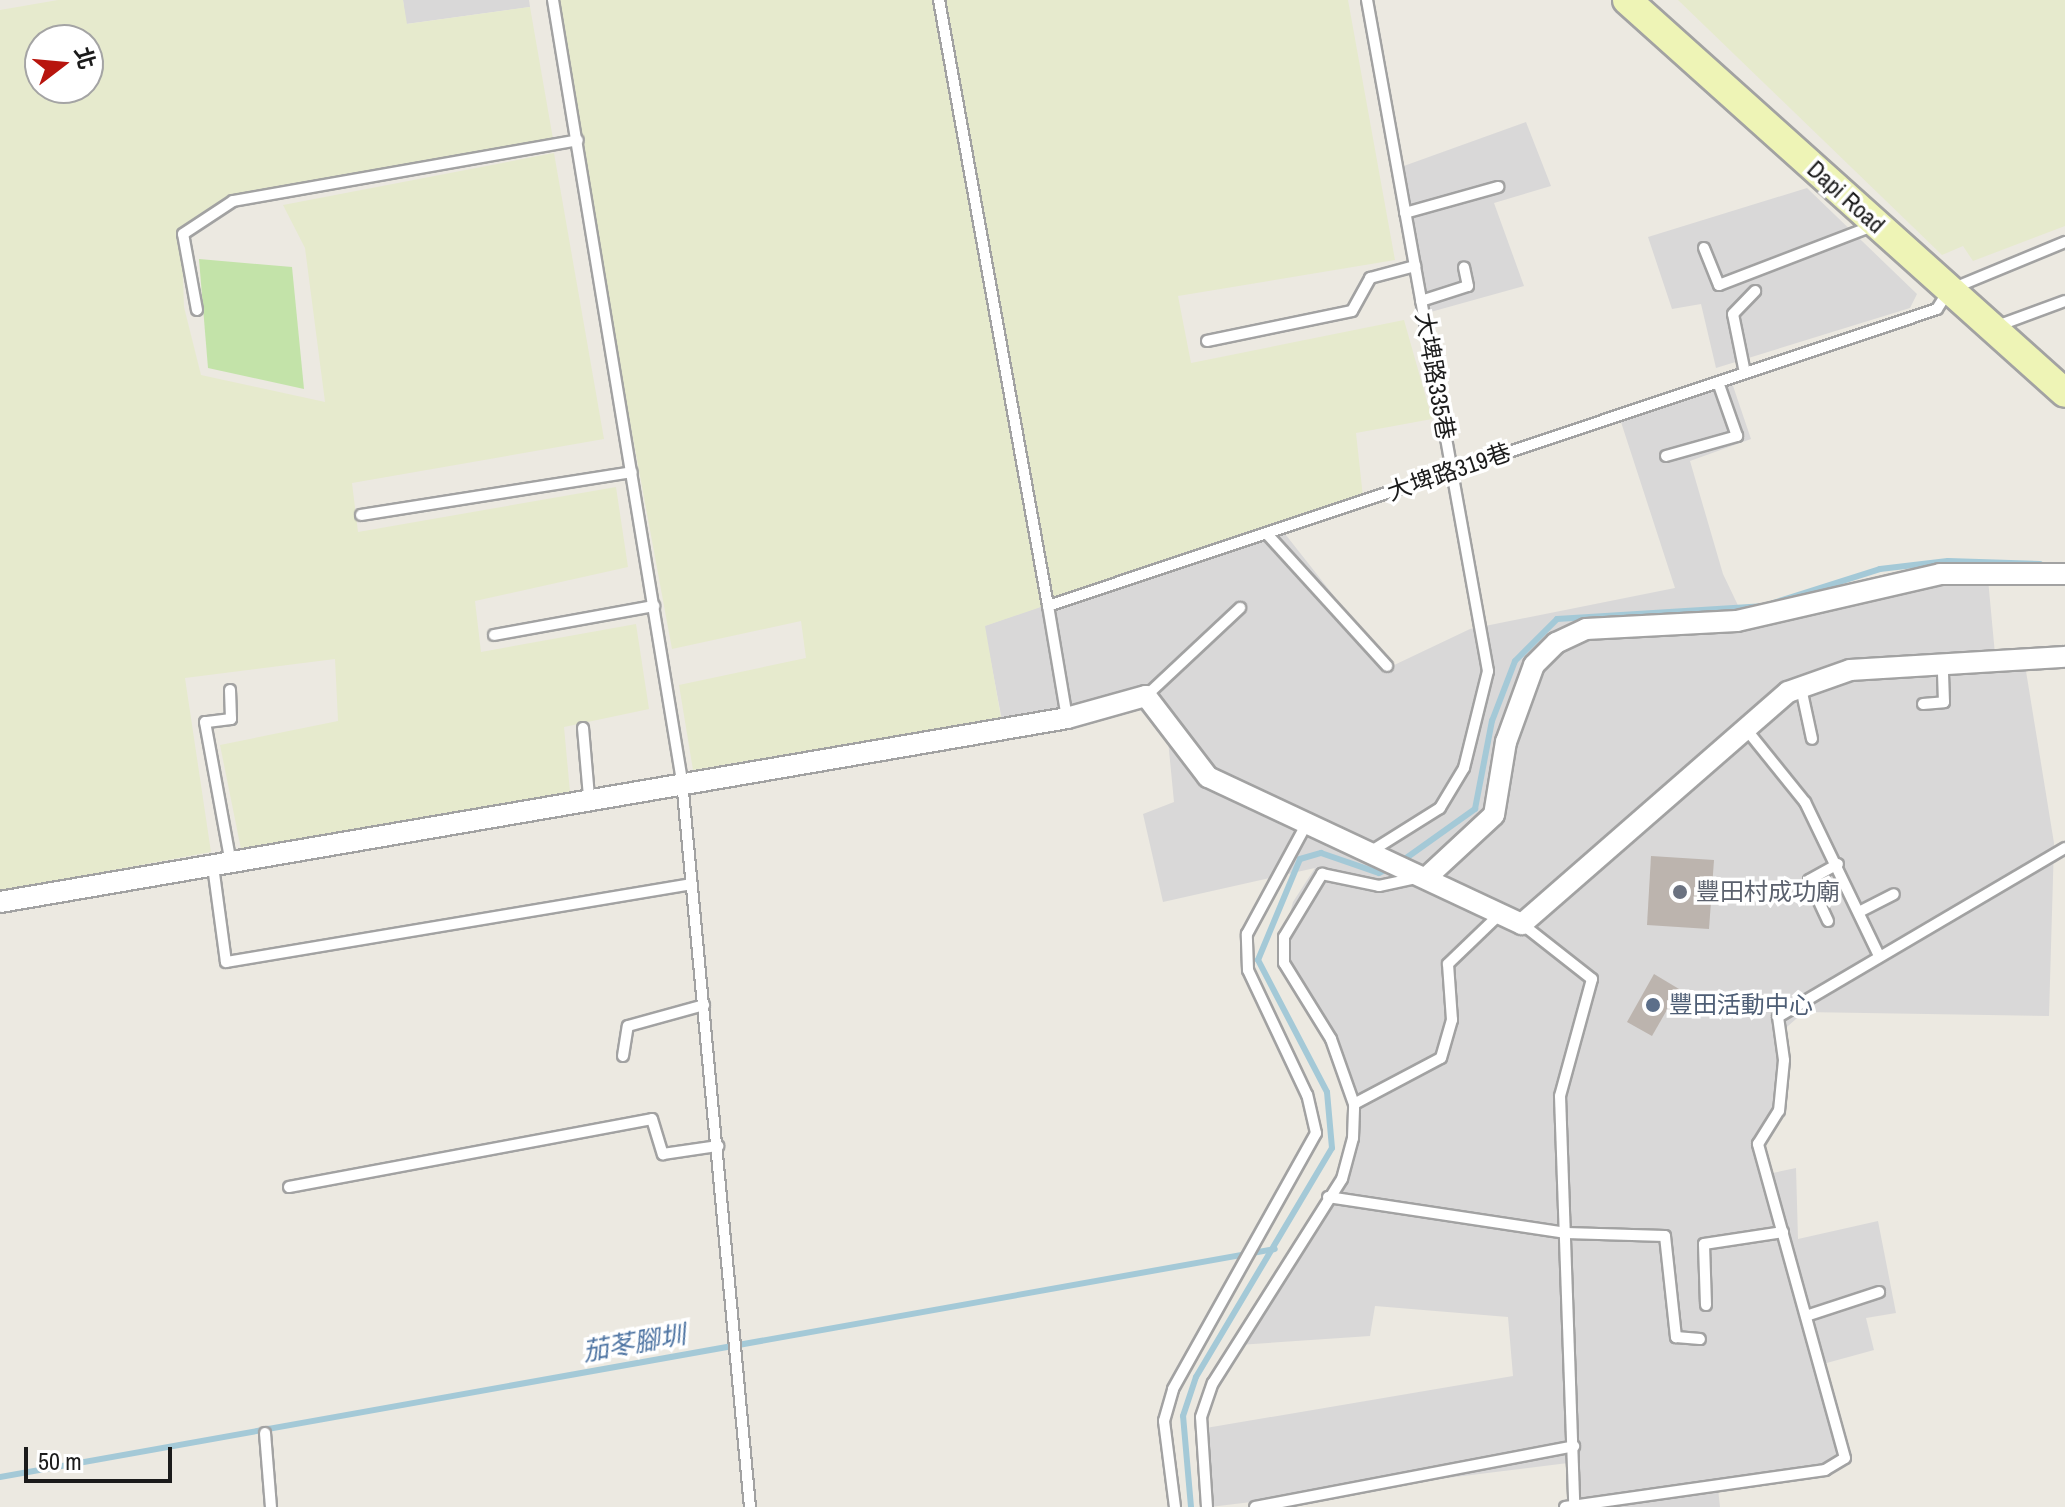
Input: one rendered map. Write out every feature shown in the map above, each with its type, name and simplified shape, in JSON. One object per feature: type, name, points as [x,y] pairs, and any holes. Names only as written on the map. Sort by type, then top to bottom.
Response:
[{"type":"main road","name":"Dapi Road","points":[[1627,0],[2065,393]]},
{"type":"street","points":[[1427,877],[1494,815],[1510,729],[1534,665],[1556,643],[1586,629],[1737,621],[1940,574],[2065,574]]},
{"type":"street","points":[[0,902],[222,865],[589,797],[1067,718],[1146,696],[1208,777],[1373,850],[1522,924],[1746,729],[1801,688],[1850,670],[2065,657]]},
{"type":"lane","points":[[553,0],[682,781],[749,1502],[762,1507]]},
{"type":"lane","points":[[939,0],[1067,718]]},
{"type":"lane","name":"大埤路335巷","points":[[1367,0],[1488,671],[1482,711],[1464,768],[1440,808],[1373,850]]},
{"type":"lane","points":[[197,310],[183,234],[233,201],[578,140]]},
{"type":"lane","points":[[1405,213],[1498,187]]},
{"type":"lane","points":[[1704,248],[1719,285],[1877,225]]},
{"type":"lane","name":"大埤路319巷","points":[[1048,606],[1937,309],[1949,290],[2065,242]]},
{"type":"lane","points":[[1207,341],[1352,311],[1370,278],[1415,266]]},
{"type":"lane","points":[[1421,301],[1468,286],[1464,267]]},
{"type":"lane","points":[[1745,373],[1733,314],[1755,291]]},
{"type":"lane","points":[[1992,328],[2065,301]]},
{"type":"lane","points":[[1666,456],[1737,436],[1718,382]]},
{"type":"lane","points":[[361,515],[632,472]]},
{"type":"lane","points":[[1268,535],[1387,666]]},
{"type":"lane","points":[[494,635],[654,606]]},
{"type":"lane","points":[[1146,696],[1240,608]]},
{"type":"lane","points":[[1923,704],[1944,702],[1943,665]]},
{"type":"lane","points":[[1801,688],[1812,739]]},
{"type":"lane","points":[[230,690],[231,719],[205,722],[222,865],[226,962],[692,884]]},
{"type":"lane","points":[[583,728],[589,797]]},
{"type":"lane","points":[[1746,729],[1805,802],[1838,864],[1878,954]]},
{"type":"lane","points":[[1175,1507],[1164,1421],[1173,1389],[1316,1133],[1296,1068],[1248,970],[1247,934],[1308,821]]},
{"type":"lane","points":[[1522,924],[1592,979],[1560,1096],[1574,1446],[1571,1506],[1837,1467],[1845,1458],[1758,1144],[1779,1111],[1784,1060],[1778,1017],[1878,954],[2065,848]]},
{"type":"lane","points":[[1828,921],[1809,880],[1838,864]]},
{"type":"lane","points":[[1207,1507],[1201,1417],[1213,1383],[1342,1179],[1354,1104],[1331,1039],[1284,963],[1284,937],[1322,874],[1379,886],[1427,877]]},
{"type":"lane","points":[[1859,912],[1894,894]]},
{"type":"lane","points":[[1354,1104],[1441,1058],[1452,1020],[1448,964],[1500,914]]},
{"type":"lane","points":[[623,1056],[628,1026],[704,1005]]},
{"type":"lane","points":[[289,1187],[652,1119],[663,1154],[718,1146]]},
{"type":"lane","points":[[1328,1197],[1566,1233],[1665,1236],[1676,1337],[1700,1339]]},
{"type":"lane","points":[[1706,1305],[1704,1244],[1783,1232]]},
{"type":"lane","points":[[1806,1316],[1879,1292]]},
{"type":"lane","points":[[265,1433],[271,1507]]},
{"type":"lane","points":[[1255,1507],[1574,1446]]},
{"type":"shaded area","points":[[403,0],[529,0],[530,7],[406,24]]},
{"type":"shaded area","points":[[1526,122],[1551,186],[1494,203],[1524,286],[1427,313],[1401,167]]},
{"type":"shaded area","points":[[1807,188],[1917,294],[1910,308],[1716,368],[1701,304],[1672,309],[1648,237]]},
{"type":"shaded area","points":[[1731,380],[1751,439],[1690,461],[1723,574],[1745,620],[1867,591],[1988,579],[1996,665],[2025,665],[2054,843],[2049,1016],[1804,1012],[1780,1033],[1780,1111],[1764,1141],[1768,1174],[1796,1168],[1798,1239],[1878,1221],[1896,1313],[1866,1318],[1874,1350],[1823,1364],[1842,1461],[1718,1488],[1720,1507],[1578,1507],[1568,1463],[1210,1507],[1200,1429],[1513,1376],[1508,1317],[1375,1306],[1370,1336],[1238,1345],[1349,1156],[1354,1114],[1338,1056],[1281,947],[1293,902],[1315,868],[1163,902],[1143,814],[1174,802],[1168,740],[1138,708],[1005,736],[984,626],[1278,525],[1390,667],[1470,629],[1675,588],[1620,419]]},
{"type":"green space","points":[[58,0],[403,0],[407,24],[530,7],[553,139],[215,211],[182,244],[184,307],[201,375],[325,402],[305,248],[283,205],[554,153],[604,439],[352,483],[358,532],[616,487],[628,567],[475,601],[481,652],[636,624],[649,709],[564,727],[570,792],[242,854],[220,745],[338,721],[335,659],[185,678],[211,852],[0,891],[0,10]]},
{"type":"green space","points":[[552,0],[1348,0],[1395,260],[1178,296],[1191,363],[1404,320],[1432,419],[1356,433],[1363,497],[985,626],[1001,718],[693,770],[679,685],[806,658],[801,621],[672,649]]},
{"type":"green space","points":[[1678,0],[2065,0],[2065,226],[1973,261],[1963,246],[1942,255]]},
{"type":"green space","points":[[199,259],[292,267],[304,389],[208,368]]},
{"type":"building","name":"豐田村成功廟","points":[[1651,856],[1714,860],[1709,929],[1647,925]]},
{"type":"building","name":"豐田活動中心","points":[[1654,974],[1679,989],[1652,1036],[1627,1022]]},
{"type":"waterway","points":[[1773,603],[1880,569],[1948,561],[2040,564]]},
{"type":"waterway","points":[[1402,861],[1475,809],[1492,721],[1515,661],[1557,619],[1762,606]]},
{"type":"waterway","points":[[1191,1507],[1183,1416],[1196,1377],[1332,1148],[1327,1092],[1258,960],[1300,859],[1321,853],[1379,873],[1389,868]]},
{"type":"waterway","name":"茄苳腳圳","points":[[0,1477],[1275,1249]]},
{"type":"place","name":"豐田村成功廟","points":[[1680,892]]},
{"type":"place","name":"豐田活動中心","points":[[1653,1005]]}]
